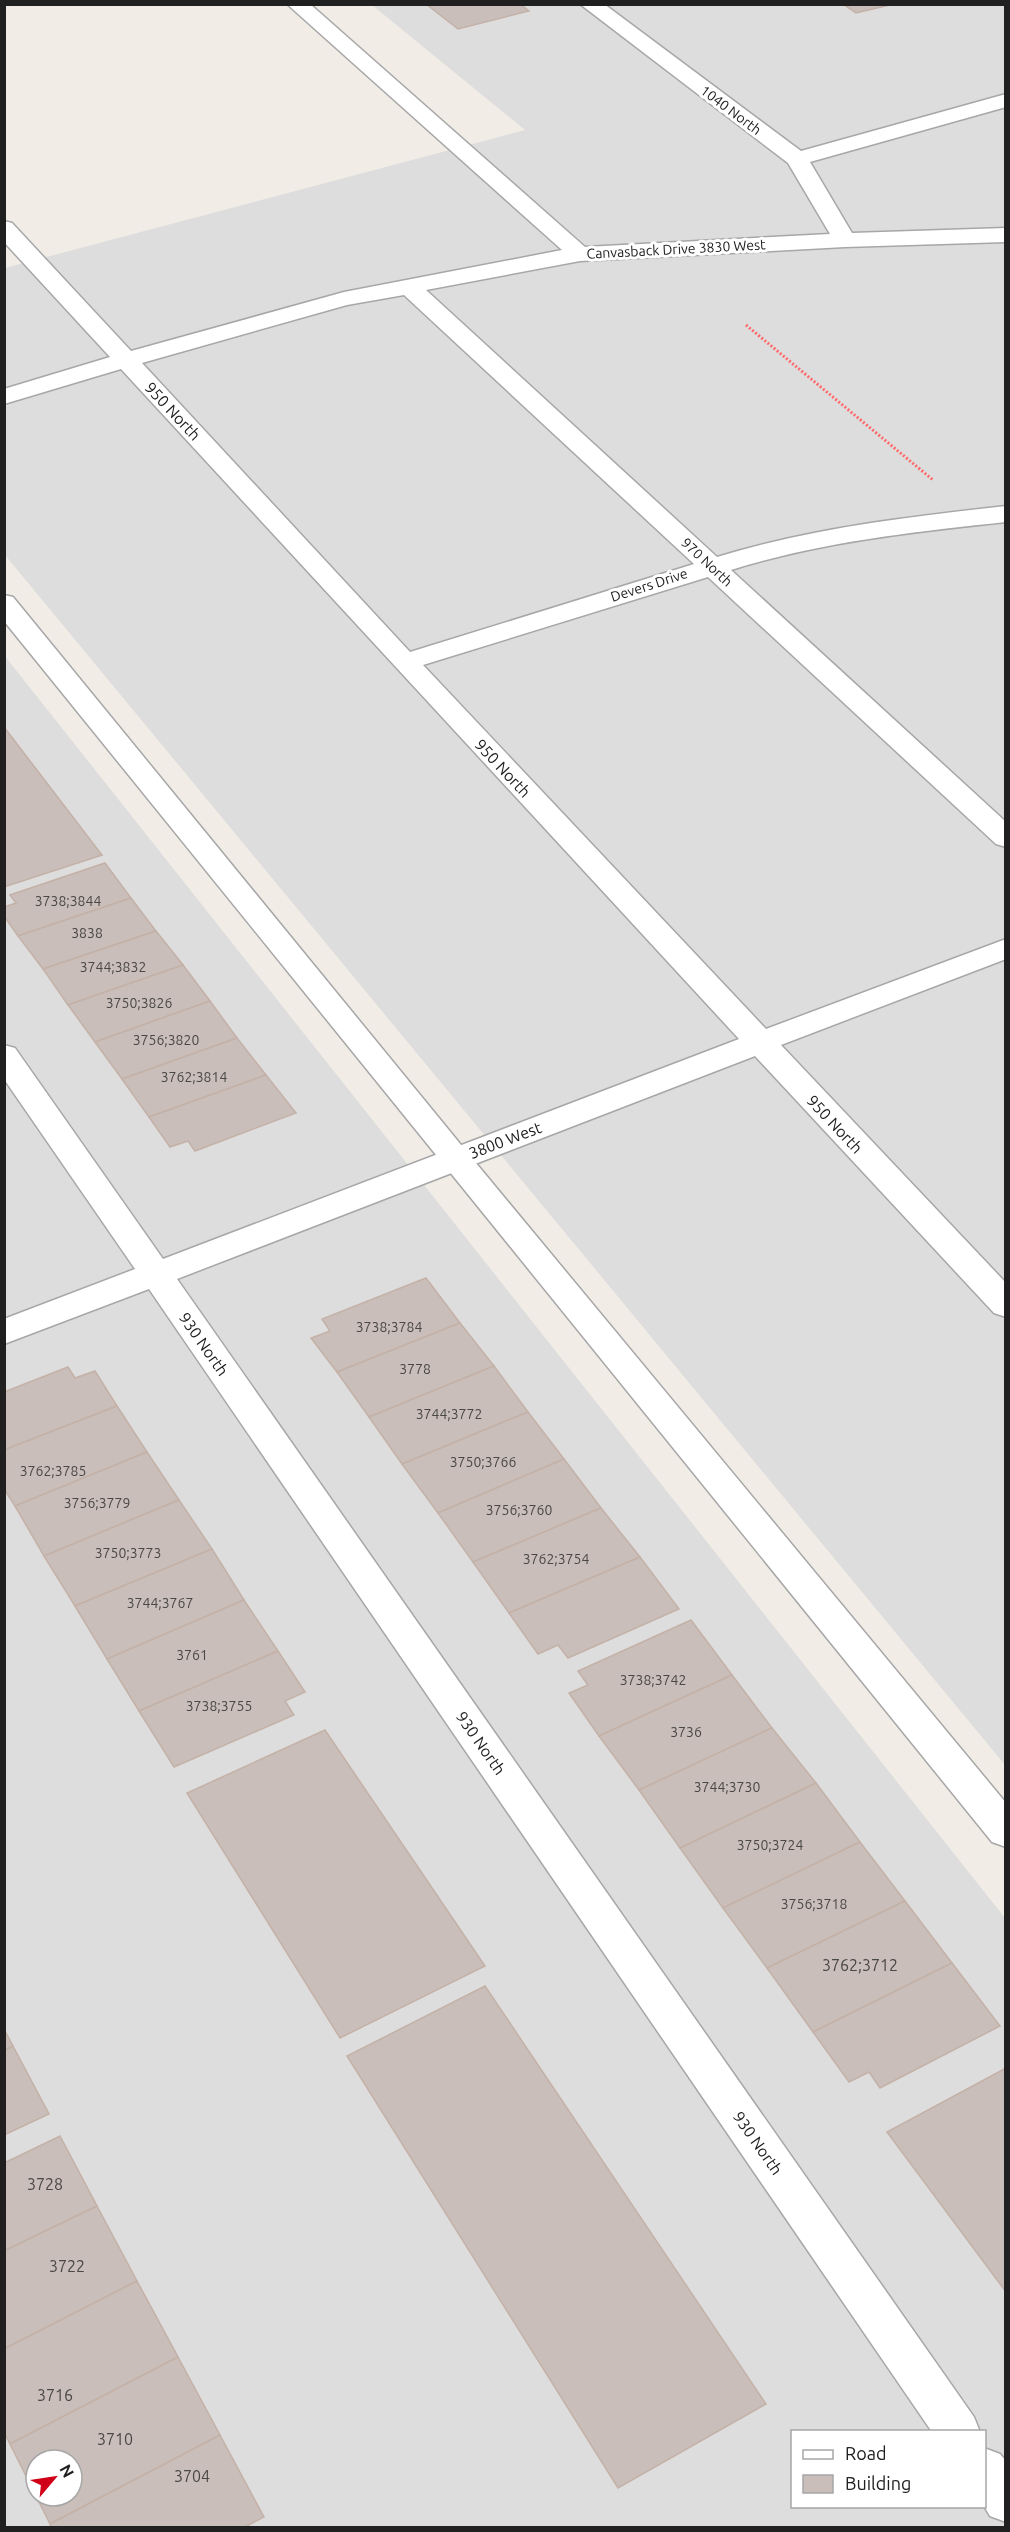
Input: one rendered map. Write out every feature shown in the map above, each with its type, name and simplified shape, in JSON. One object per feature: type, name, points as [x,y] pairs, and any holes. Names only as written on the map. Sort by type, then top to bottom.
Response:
[{"type":"street","name":"Canvasback Drive 3830 West","points":[[297,4],[580,254],[845,240],[1005,235]]},
{"type":"street","name":"1040 North","points":[[590,4],[797,159],[845,240]]},
{"type":"street","points":[[797,159],[1005,100]]},
{"type":"street","name":"950 North","points":[[4,228],[759,1043],[1005,1305]]},
{"type":"street","points":[[4,397],[125,360],[344,299],[580,254]]},
{"type":"street","name":"970 North","points":[[408,286],[1005,838]]},
{"type":"street","name":"Devers Drive","points":[[405,662],[710,566],[816,539],[889,527],[1005,514]]},
{"type":"street","points":[[4,603],[1005,1831]]},
{"type":"street","name":"3800 West","points":[[4,1332],[1005,948]]},
{"type":"street","name":"930 North","points":[[4,1055],[957,2430]]},
{"type":"street","points":[[986,2472],[1005,2500]]},
{"type":"path","points":[[746,325],[936,482]]},
{"type":"shaded area","points":[[372,5],[1005,5],[1005,1765],[5,555],[5,268],[525,130]]},
{"type":"shaded area","points":[[4,655],[1005,1918],[1005,2527],[5,2527]]},
{"type":"building","points":[[426,4],[520,4],[529,11],[458,29]]},
{"type":"building","points":[[843,4],[894,4],[856,13]]},
{"type":"building","points":[[4,727],[102,855],[4,887]]},
{"type":"building","points":[[105,863],[131,898],[18,936],[4,916],[4,907],[16,903],[10,895]]},
{"type":"building","points":[[131,898],[156,931],[43,969],[18,936]]},
{"type":"building","points":[[156,931],[183,965],[68,1005],[43,969]]},
{"type":"building","points":[[183,965],[210,1001],[95,1042],[68,1005]]},
{"type":"building","points":[[210,1001],[237,1038],[122,1079],[95,1042]]},
{"type":"building","points":[[237,1038],[266,1075],[149,1117],[122,1079]]},
{"type":"building","points":[[266,1075],[296,1113],[195,1151],[188,1141],[170,1147],[149,1117]]},
{"type":"building","points":[[426,1278],[460,1323],[337,1372],[311,1338],[330,1331],[322,1319]]},
{"type":"building","points":[[460,1323],[494,1366],[369,1417],[337,1372]]},
{"type":"building","points":[[494,1366],[528,1412],[402,1464],[369,1417]]},
{"type":"building","points":[[68,1367],[75,1378],[95,1371],[117,1406],[4,1450],[4,1392]]},
{"type":"building","points":[[117,1406],[147,1452],[15,1506],[4,1489],[4,1450]]},
{"type":"building","points":[[528,1412],[564,1459],[438,1513],[402,1464]]},
{"type":"building","points":[[147,1452],[179,1500],[44,1556],[15,1506]]},
{"type":"building","points":[[564,1459],[601,1508],[473,1562],[438,1513]]},
{"type":"building","points":[[179,1500],[212,1549],[75,1606],[44,1556]]},
{"type":"building","points":[[601,1508],[640,1557],[509,1613],[473,1562]]},
{"type":"building","points":[[212,1549],[244,1600],[107,1659],[75,1606]]},
{"type":"building","points":[[640,1557],[679,1609],[568,1658],[558,1645],[538,1654],[509,1613]]},
{"type":"building","points":[[244,1600],[278,1651],[139,1711],[107,1659]]},
{"type":"building","points":[[691,1620],[732,1675],[599,1736],[569,1693],[588,1685],[578,1671]]},
{"type":"building","points":[[278,1651],[305,1692],[285,1701],[294,1715],[174,1767],[139,1711]]},
{"type":"building","points":[[732,1675],[772,1728],[639,1790],[599,1736]]},
{"type":"building","points":[[772,1728],[816,1783],[680,1848],[639,1790]]},
{"type":"building","points":[[325,1730],[485,1966],[340,2038],[187,1793]]},
{"type":"building","points":[[816,1783],[860,1842],[723,1908],[680,1848]]},
{"type":"building","points":[[860,1842],[905,1901],[767,1968],[723,1908]]},
{"type":"building","points":[[905,1901],[952,1963],[813,2032],[767,1968]]},
{"type":"building","points":[[952,1963],[1000,2026],[880,2088],[869,2072],[849,2082],[813,2032]]},
{"type":"building","points":[[485,1986],[766,2404],[618,2488],[347,2056]]},
{"type":"building","points":[[4,2029],[13,2046],[4,2051]]},
{"type":"building","points":[[13,2046],[49,2114],[4,2135],[4,2051]]},
{"type":"building","points":[[1006,2068],[1006,2292],[887,2132]]},
{"type":"building","points":[[60,2136],[97,2206],[4,2251],[4,2163]]},
{"type":"building","points":[[97,2206],[137,2281],[4,2349],[4,2251]]},
{"type":"building","points":[[137,2281],[178,2357],[10,2444],[4,2432],[4,2349]]},
{"type":"building","points":[[178,2357],[220,2435],[84,2506],[84,2448],[24,2448],[24,2472],[10,2444]]},
{"type":"building","points":[[220,2435],[264,2517],[243,2528],[51,2528],[50,2524]]},
{"type":"building","points":[[42,2508],[81,2508],[50,2524]]}]
